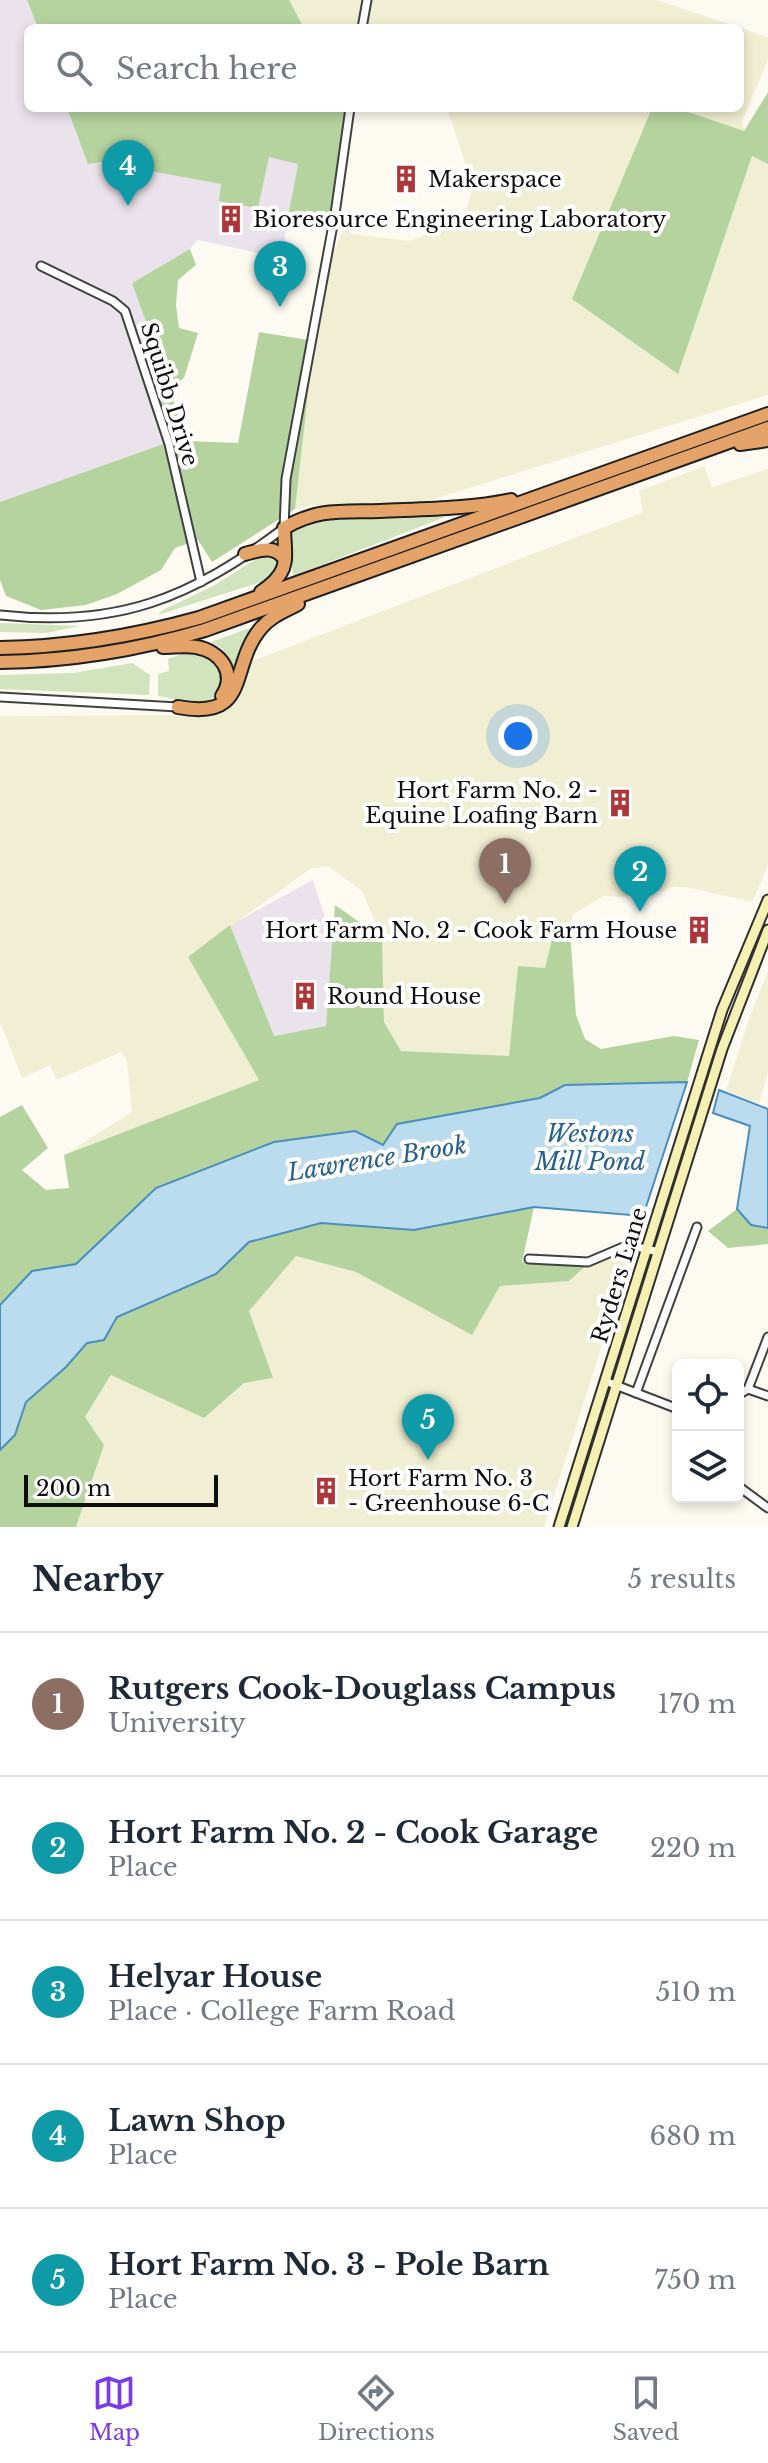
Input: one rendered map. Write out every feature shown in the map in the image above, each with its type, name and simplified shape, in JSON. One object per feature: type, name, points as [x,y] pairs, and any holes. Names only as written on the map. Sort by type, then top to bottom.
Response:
[{"type":"highway","points":[[706,443],[744,415],[768,406]]},
{"type":"highway","points":[[0,662],[65,659],[135,648],[205,630],[706,443],[768,414]]},
{"type":"highway","points":[[0,648],[61,645],[131,635],[188,621],[559,490],[706,443],[768,428]]},
{"type":"highway","points":[[706,443],[768,440]]},
{"type":"highway","points":[[284,511],[291,516],[302,517],[330,511],[474,507],[559,490]]},
{"type":"highway","points":[[245,602],[279,579],[284,570],[284,528],[302,517]]},
{"type":"highway","points":[[245,554],[270,549],[285,559]]},
{"type":"highway","points":[[178,707],[202,711],[221,705],[233,691],[254,639],[264,625],[274,616],[340,582]]},
{"type":"highway","points":[[135,648],[196,647],[209,651],[223,662],[228,681],[220,698],[209,705],[178,707]]},
{"type":"main road","name":"Ryders Lane","points":[[559,1527],[703,1067],[731,987],[768,900]]},
{"type":"main road","name":"Ryders Lane","points":[[572,1527],[716,1068],[737,1005],[768,930]]},
{"type":"street","points":[[363,24],[367,0]]},
{"type":"street","points":[[0,615],[60,619],[108,615],[157,602],[201,582],[284,528],[286,479],[335,214],[349,112]]},
{"type":"street","name":"Squibb Drive","points":[[41,266],[117,303],[125,311],[169,444],[201,582]]},
{"type":"street","points":[[0,697],[178,707]]},
{"type":"street","points":[[636,1393],[697,1227]]},
{"type":"street","points":[[529,1259],[588,1262],[624,1246],[659,1252]]},
{"type":"street","points":[[744,1391],[748,1389],[768,1337]]},
{"type":"street","points":[[605,1381],[672,1407]]},
{"type":"street","points":[[748,1389],[768,1396]]},
{"type":"street","points":[[744,1490],[768,1508]]},
{"type":"shaded area","points":[[0,0],[27,0],[36,24],[24,24],[24,112],[68,112],[88,164],[101,162],[222,184],[258,207],[268,156],[298,164],[281,258],[198,240],[190,249],[132,283],[146,322],[169,442],[0,502]]},
{"type":"shaded area","points":[[289,0],[657,0],[729,24],[302,24]]},
{"type":"shaded area","points":[[744,29],[768,37],[768,60],[742,122],[745,132],[688,112],[744,112]]},
{"type":"shaded area","points":[[448,112],[650,112],[572,299],[678,374],[752,156],[768,164],[768,395],[418,504],[315,505],[295,509],[314,341],[328,264],[344,228],[352,234],[409,241],[463,221],[473,187]]},
{"type":"shaded area","points":[[704,466],[712,487],[768,469],[768,866],[752,902],[686,887],[672,887],[661,892],[653,886],[648,891],[621,897],[604,896],[573,914],[570,931],[555,927],[545,968],[518,966],[509,1057],[401,1051],[384,1022],[382,938],[362,891],[328,866],[310,869],[188,957],[259,1080],[64,1155],[132,1112],[127,1061],[121,1052],[57,1080],[50,1065],[22,1078],[0,1022],[0,716],[214,715],[231,704],[243,685],[252,661],[643,512],[639,491]]},
{"type":"shaded area","points":[[313,880],[333,942],[326,1026],[273,1036],[230,925]]},
{"type":"shaded area","points":[[768,971],[768,1073],[759,1104],[726,1091]]},
{"type":"shaded area","points":[[633,1248],[544,1527],[76,1527],[104,1445],[85,1417],[112,1375],[204,1418],[244,1383],[272,1378],[249,1311],[296,1256],[356,1272],[472,1334],[500,1286],[569,1281],[588,1264]]},
{"type":"green space","points":[[27,0],[289,0],[302,24],[36,24]]},
{"type":"green space","points":[[768,92],[768,164],[752,156],[678,374],[572,299],[650,112],[688,112],[744,131]]},
{"type":"green space","points":[[68,112],[348,112],[336,220],[289,212],[298,164],[269,157],[258,208],[219,201],[221,184],[101,162],[88,164]]},
{"type":"green space","points":[[190,249],[196,265],[178,280],[176,305],[179,328],[198,333],[184,378],[170,389],[186,441],[238,443],[259,332],[314,341],[295,509],[212,562],[198,540],[175,548],[161,570],[117,594],[86,605],[41,610],[6,596],[0,580],[0,502],[169,442],[146,322],[132,283]]},
{"type":"green space","points":[[414,512],[445,517],[293,576],[288,532],[303,521],[331,516]]},
{"type":"green space","points":[[272,553],[278,559],[277,568],[267,580],[158,615],[261,556]]},
{"type":"green space","points":[[0,623],[80,626],[46,633],[0,632]]},
{"type":"green space","points":[[252,627],[233,668],[223,649],[211,642]]},
{"type":"green space","points":[[192,651],[208,656],[219,669],[221,682],[216,695],[203,702],[158,696],[158,674],[169,671],[168,659]]},
{"type":"green space","points":[[132,663],[150,675],[149,695],[0,689],[0,675],[73,673]]},
{"type":"green space","points":[[335,905],[382,938],[384,1022],[401,1051],[509,1056],[518,966],[545,968],[555,927],[570,931],[576,1015],[585,1039],[601,1049],[674,1036],[699,1040],[687,1082],[565,1085],[540,1098],[383,1145],[355,1131],[322,1137],[156,1188],[76,1264],[32,1271],[0,1305],[0,1117],[22,1105],[48,1148],[22,1170],[46,1190],[69,1188],[64,1155],[259,1080],[188,957],[230,925],[274,1036],[326,1026]]},
{"type":"green space","points":[[534,1207],[522,1262],[588,1264],[569,1281],[500,1286],[472,1335],[356,1272],[296,1256],[249,1311],[273,1378],[244,1383],[204,1418],[111,1375],[85,1417],[104,1445],[76,1527],[0,1527],[0,1450],[15,1434],[26,1402],[66,1367],[87,1343],[104,1340],[117,1317],[216,1274],[249,1242],[321,1223],[414,1230]]},
{"type":"green space","points":[[737,1209],[751,1225],[768,1228],[768,1244],[728,1248],[708,1231]]},
{"type":"water","name":"Westons Mill Pond","points":[[687,1082],[643,1216],[534,1207],[414,1230],[321,1223],[249,1242],[216,1274],[117,1317],[104,1340],[87,1343],[66,1367],[26,1402],[15,1435],[0,1450],[0,1305],[32,1271],[76,1264],[156,1188],[274,1142],[355,1131],[383,1145],[397,1124],[540,1098],[565,1085]]},
{"type":"water","points":[[719,1090],[768,1109],[768,1228],[751,1225],[737,1209],[750,1126],[713,1113]]},
{"type":"place","name":"Makerspace","points":[[406,179]]},
{"type":"place","name":"Lawn Shop","points":[[128,206]]},
{"type":"place","name":"Bioresource Engineering Laboratory","points":[[231,219]]},
{"type":"place","name":"Helyar House","points":[[280,307]]},
{"type":"place","name":"Hort Farm No. 2 - Equine Loafing Barn","points":[[620,803]]},
{"type":"place","name":"Rutgers Cook-Douglass Campus","points":[[505,904]]},
{"type":"place","name":"Hort Farm No. 2 - Cook Garage","points":[[640,912]]},
{"type":"place","name":"Hort Farm No. 2 - Cook Farm House","points":[[699,930]]},
{"type":"place","name":"Round House","points":[[305,996]]},
{"type":"place","name":"Hort Farm No. 3 - Pole Barn","points":[[428,1460]]},
{"type":"place","name":"Hort Farm No. 3 - Greenhouse 6-C","points":[[326,1491]]},
{"type":"water label","name":"Lawrence Brook","points":[[377,1159]]}]
